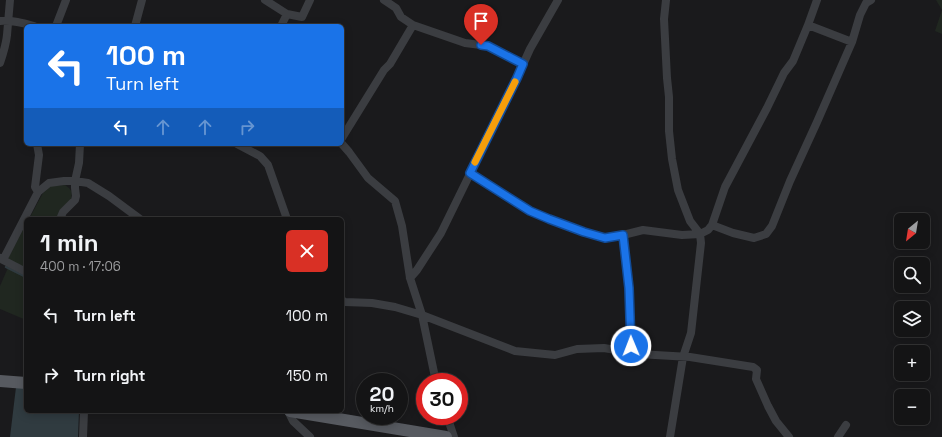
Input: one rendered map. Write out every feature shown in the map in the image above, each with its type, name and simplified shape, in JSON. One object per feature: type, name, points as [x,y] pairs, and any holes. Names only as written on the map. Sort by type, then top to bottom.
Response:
[{"type":"main road","points":[[0,381],[24,382]]},
{"type":"main road","points":[[301,413],[446,437]]},
{"type":"street","points":[[0,63],[7,36],[4,20],[10,0]]},
{"type":"street","points":[[57,24],[66,0]]},
{"type":"street","points":[[136,24],[142,0]]},
{"type":"street","points":[[266,0],[287,14],[302,17],[310,0]]},
{"type":"street","points":[[384,0],[396,8],[401,17],[413,25],[465,43],[488,46],[523,64]]},
{"type":"street","points":[[410,278],[417,270],[441,233],[530,49],[558,0]]},
{"type":"street","points":[[666,0],[664,19],[669,97],[669,131],[672,159],[678,190],[690,221],[700,234],[701,243],[691,333],[683,357],[670,437]]},
{"type":"street","points":[[470,173],[530,211],[584,232],[605,238],[643,230],[682,235],[700,234],[708,230],[712,224],[725,187],[784,73],[793,61],[817,0]]},
{"type":"street","points":[[712,224],[733,233],[754,238],[766,234],[772,226],[790,181],[852,42],[860,15],[866,3],[871,0]]},
{"type":"street","points":[[282,24],[287,14]]},
{"type":"street","points":[[4,20],[26,24]]},
{"type":"street","points":[[344,135],[384,70],[390,64],[413,25]]},
{"type":"street","points":[[808,25],[852,42]]},
{"type":"street","points":[[37,146],[39,155],[35,187],[38,192]]},
{"type":"street","points":[[61,217],[63,212],[76,200],[75,181],[79,163],[80,146]]},
{"type":"street","points":[[241,146],[260,156],[268,165],[286,217]]},
{"type":"street","points":[[344,146],[368,178],[395,201],[402,226],[410,278],[422,315],[434,373]]},
{"type":"street","points":[[25,217],[38,192],[49,183],[64,181],[75,181],[88,184],[109,196],[137,217]]},
{"type":"street","points":[[24,218],[2,259],[24,271]]},
{"type":"street","points":[[623,235],[629,288],[630,353]]},
{"type":"street","points":[[344,301],[372,303],[395,307],[422,315],[515,351],[555,355],[577,349],[604,348],[630,353],[683,357],[753,367],[757,370],[756,379],[768,406],[776,421],[789,437]]},
{"type":"street","points":[[83,437],[84,413]]},
{"type":"street","points":[[290,413],[293,421],[310,437]]},
{"type":"street","points":[[450,425],[454,437]]},
{"type":"street","points":[[838,437],[846,426]]},
{"type":"shaded area","points":[[936,0],[942,0],[942,10]]},
{"type":"shaded area","points":[[942,10],[942,34],[935,31]]},
{"type":"shaded area","points":[[65,185],[72,192],[71,199],[60,210],[57,217],[30,217],[43,193],[51,186]]},
{"type":"shaded area","points":[[24,228],[24,319],[0,309],[0,286],[7,270],[9,256]]},
{"type":"shaded area","points":[[16,387],[24,388],[24,413],[79,413],[78,437],[10,437]]},
{"type":"waterway","points":[[6,267],[24,276]]},
{"type":"slow traffic","points":[[475,162],[515,82]]},
{"type":"route","points":[[481,45],[488,46],[523,64],[470,173],[530,211],[549,219],[605,238],[623,235],[629,288],[631,346]]}]
